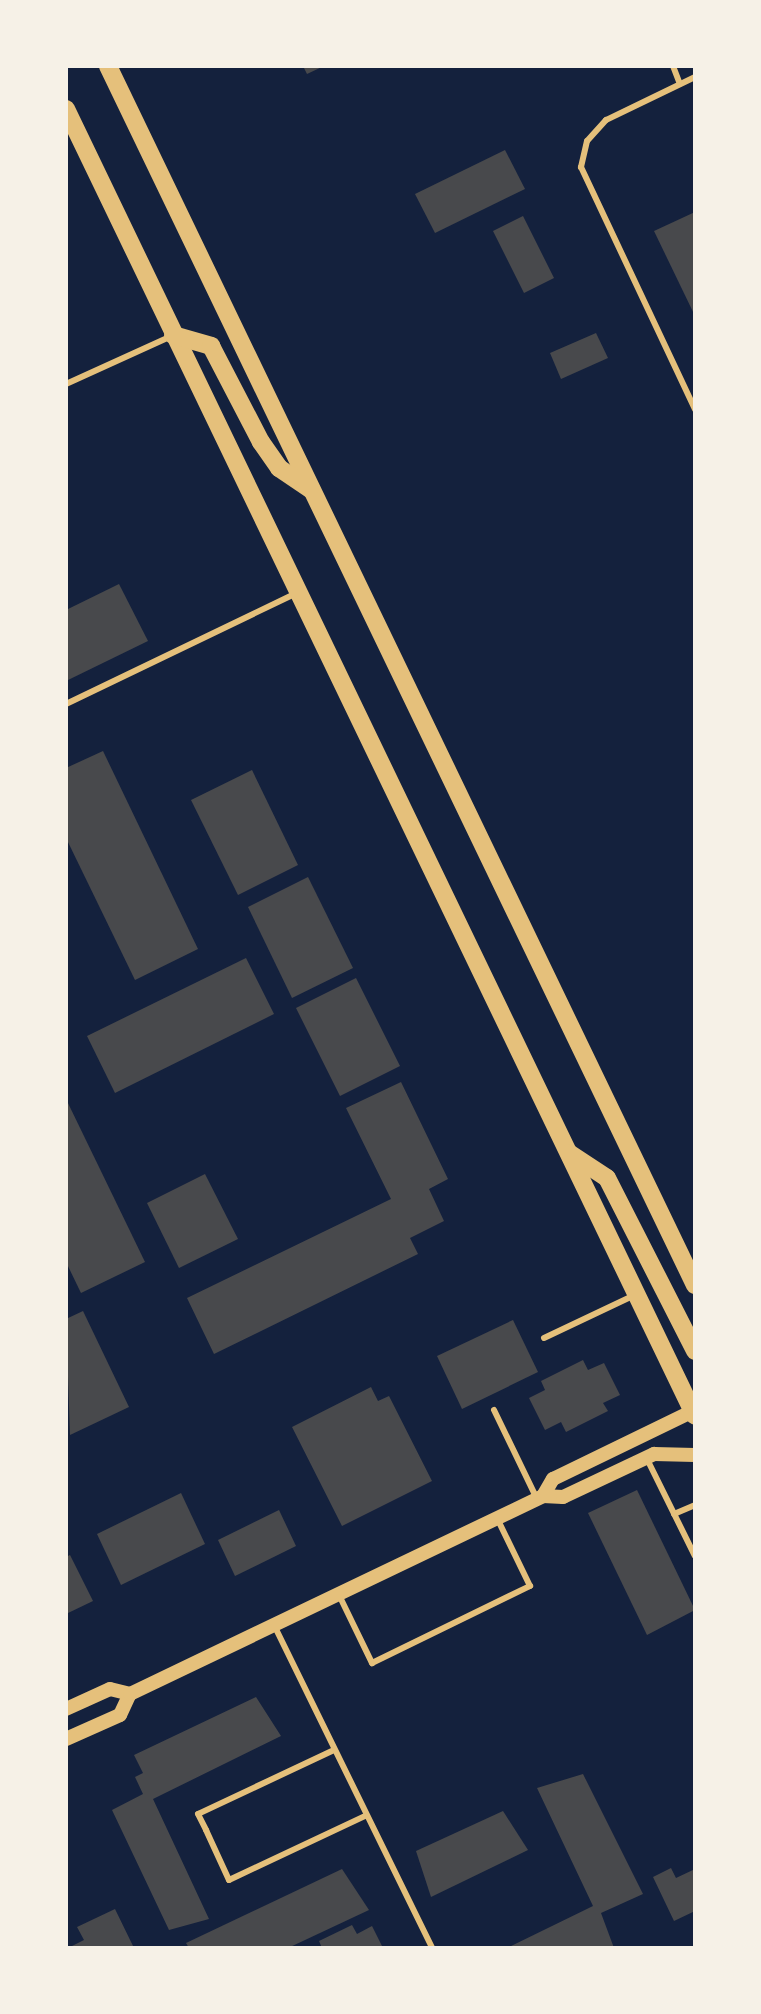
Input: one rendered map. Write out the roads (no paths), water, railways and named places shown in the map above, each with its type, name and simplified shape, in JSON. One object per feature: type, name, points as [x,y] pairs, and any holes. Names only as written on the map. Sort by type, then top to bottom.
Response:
[{"type":"main road","points":[[108,66],[695,1285]]},
{"type":"main road","points":[[66,109],[694,1413]]},
{"type":"main road","points":[[173,335],[211,346],[279,468],[312,490]]},
{"type":"main road","points":[[567,1152],[607,1178],[695,1351]]},
{"type":"street","points":[[540,1498],[553,1479],[694,1413]]},
{"type":"street","points":[[66,1739],[120,1715],[130,1694],[540,1498],[563,1497],[646,1458],[666,1452],[695,1455]]},
{"type":"street","points":[[66,1709],[110,1689],[130,1694]]},
{"type":"lane","points":[[673,66],[680,84]]},
{"type":"lane","points":[[695,77],[606,120],[587,141],[581,167],[695,409]]},
{"type":"lane","points":[[66,384],[173,335]]},
{"type":"lane","points":[[66,704],[297,593]]},
{"type":"lane","points":[[544,1338],[636,1294]]},
{"type":"lane","points":[[494,1410],[540,1498]]},
{"type":"lane","points":[[646,1458],[695,1556]]},
{"type":"lane","points":[[674,1514],[695,1505]]},
{"type":"lane","points":[[338,1594],[372,1663],[530,1586],[497,1518]]},
{"type":"lane","points":[[274,1625],[432,1948]]},
{"type":"lane","points":[[334,1750],[198,1814],[229,1880],[365,1816]]}]
